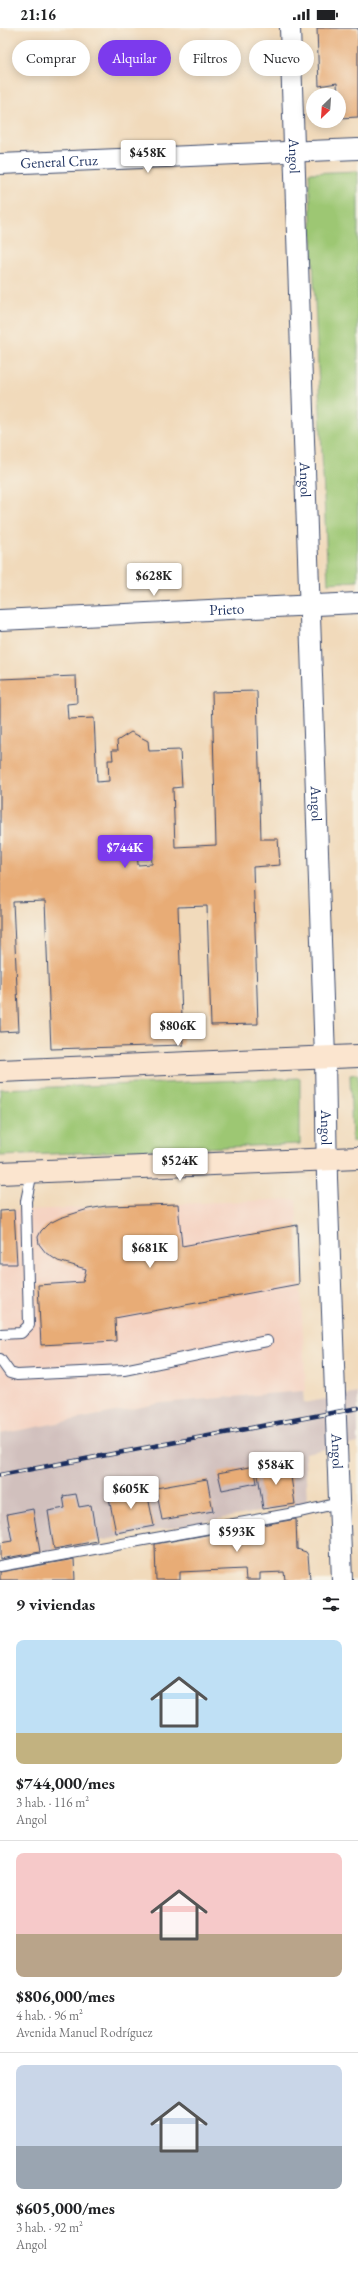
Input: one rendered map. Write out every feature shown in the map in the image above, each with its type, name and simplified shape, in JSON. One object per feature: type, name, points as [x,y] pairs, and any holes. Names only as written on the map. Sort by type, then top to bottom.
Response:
[{"type":"main road","points":[[0,1071],[358,1056]]},
{"type":"main road","points":[[0,1173],[358,1158]]},
{"type":"street","name":"Angol","points":[[290,28],[325,1058],[326,1159],[342,1580]]},
{"type":"street","name":"General Cruz","points":[[0,164],[358,149]]},
{"type":"street","name":"Prieto","points":[[0,620],[358,603]]},
{"type":"lane","points":[[0,1334],[21,1333],[29,1325],[26,1200],[32,1172]]},
{"type":"lane","points":[[0,1359],[10,1372],[17,1375],[107,1372],[267,1341]]},
{"type":"lane","points":[[0,1566],[300,1512],[340,1502]]},
{"type":"shaded area","points":[[296,1199],[306,1391],[162,1403],[0,1434],[0,1211]]},
{"type":"shaded area","points":[[303,1391],[304,1403],[358,1393],[358,1443],[305,1453],[307,1503],[0,1559],[0,1434],[162,1403]]},
{"type":"green space","points":[[358,171],[358,581],[328,583],[309,173]]},
{"type":"green space","points":[[358,1074],[358,1142],[352,1142],[350,1075]]},
{"type":"green space","points":[[300,1078],[300,1144],[0,1156],[0,1089]]},
{"type":"building","points":[[317,28],[358,28],[358,117],[346,118],[346,88],[337,88],[337,83],[319,86]]},
{"type":"building","points":[[76,676],[77,703],[67,704],[68,719],[94,718],[97,782],[109,781],[108,760],[113,760],[112,750],[118,750],[117,741],[131,732],[148,741],[149,751],[180,750],[182,787],[173,788],[175,847],[216,845],[212,692],[257,691],[261,839],[278,839],[280,865],[253,867],[258,1024],[211,1025],[207,906],[178,907],[183,1045],[51,1049],[45,901],[13,902],[19,1031],[0,1032],[0,679]],"holes":[[[137,848],[151,848],[152,864],[138,865]]]},
{"type":"building","points":[[178,1204],[182,1246],[297,1225],[299,1284],[115,1318],[116,1341],[41,1345],[38,1285],[83,1282],[86,1269],[58,1261],[46,1253],[39,1244],[38,1237],[41,1231],[48,1224],[60,1218],[88,1209],[106,1206]]},
{"type":"building","points":[[14,1210],[17,1264],[0,1264],[0,1211]]},
{"type":"building","points":[[289,1463],[295,1504],[263,1509],[257,1467]]},
{"type":"building","points":[[254,1466],[257,1483],[222,1490],[218,1473]]},
{"type":"building","points":[[207,1479],[213,1511],[162,1520],[156,1488]]},
{"type":"building","points":[[146,1487],[154,1526],[116,1533],[108,1493]]},
{"type":"building","points":[[76,1494],[79,1507],[91,1505],[97,1541],[54,1549],[48,1511],[65,1508],[63,1496]]},
{"type":"building","points":[[33,1509],[40,1552],[0,1559],[0,1543],[12,1541],[7,1514]]},
{"type":"building","points":[[296,1519],[297,1549],[306,1552],[308,1555],[310,1580],[285,1580],[284,1572],[260,1573],[260,1580],[246,1580],[245,1569],[180,1572],[180,1580],[156,1580],[155,1544]]},
{"type":"building","points":[[74,1559],[75,1580],[0,1580],[0,1572]]},
{"type":"railway","points":[[0,1475],[358,1408]]}]
